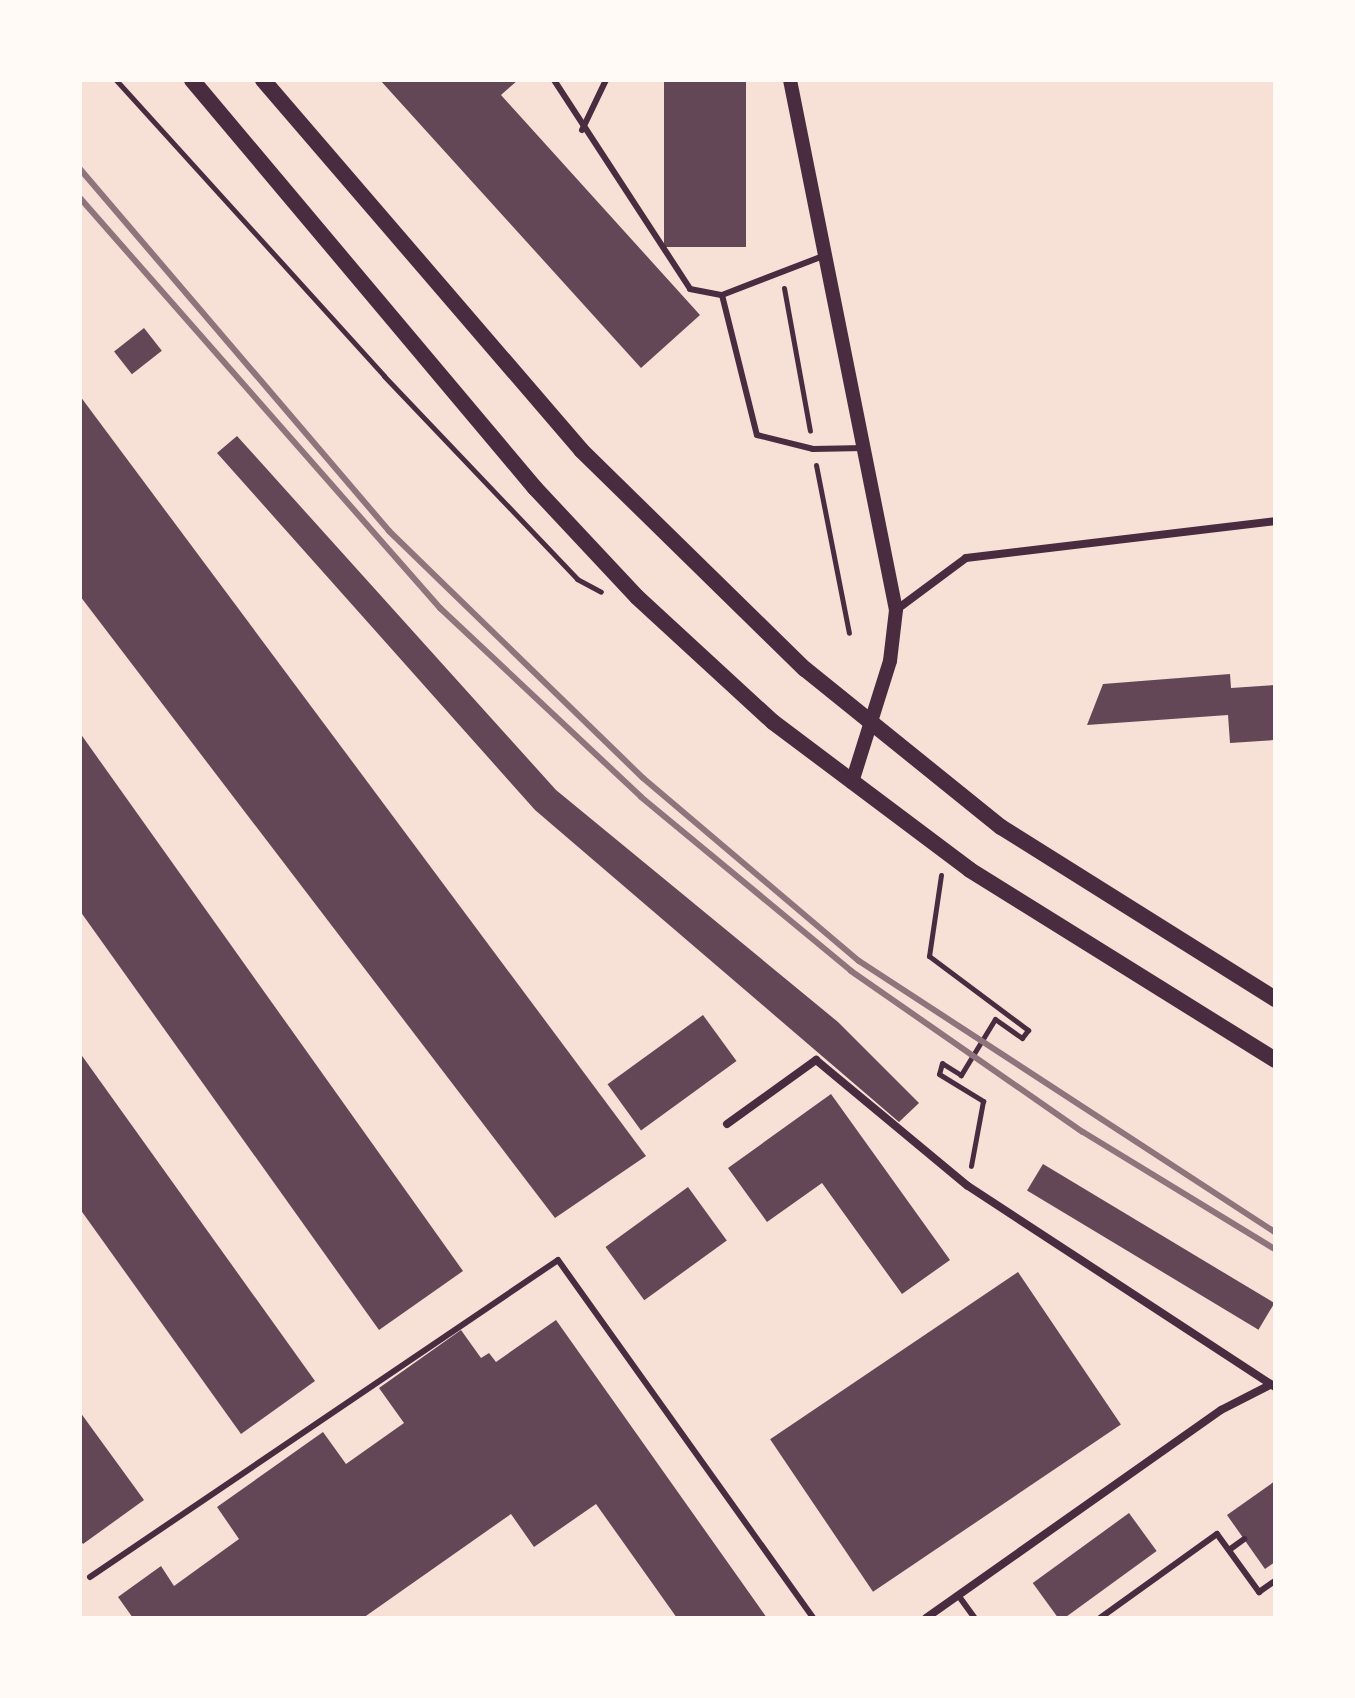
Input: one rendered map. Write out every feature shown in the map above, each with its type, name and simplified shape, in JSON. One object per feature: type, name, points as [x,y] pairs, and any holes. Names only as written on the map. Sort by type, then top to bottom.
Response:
[{"type":"main road","points":[[192,80],[535,488],[627,586],[773,722],[970,870],[1275,1060]]},
{"type":"main road","points":[[263,80],[581,450],[678,552],[868,724],[1001,827],[1275,999]]},
{"type":"street","points":[[790,80],[896,610],[890,661],[852,782]]},
{"type":"street","points":[[896,610],[966,558],[1275,521]]},
{"type":"street","points":[[727,1124],[816,1060],[968,1186],[1271,1387]]},
{"type":"street","points":[[926,1618],[1221,1410],[1271,1387]]},
{"type":"lane","points":[[554,80],[583,134],[690,289],[722,295],[823,256]]},
{"type":"lane","points":[[583,134],[606,80]]},
{"type":"lane","points":[[722,295],[757,435],[813,449],[864,448]]},
{"type":"lane","points":[[90,1577],[558,1260],[813,1618]]},
{"type":"lane","points":[[1100,1618],[1217,1534],[1259,1592],[1275,1581]]},
{"type":"lane","points":[[1229,1550],[1244,1539]]},
{"type":"lane","points":[[958,1595],[975,1618]]},
{"type":"path","points":[[116,80],[384,376],[577,579],[601,592]]},
{"type":"path","points":[[942,867],[929,956],[1028,1030],[1022,1038],[995,1019],[961,1075],[942,1063],[939,1074],[983,1101],[968,1186]]},
{"type":"building","points":[[380,80],[518,80],[501,95],[700,315],[641,368]]},
{"type":"building","points":[[664,80],[746,80],[746,247],[664,247]]},
{"type":"building","points":[[144,328],[162,351],[132,374],[114,351]]},
{"type":"building","points":[[80,396],[646,1156],[555,1218],[80,596]]},
{"type":"building","points":[[237,436],[556,790],[838,1022],[919,1103],[899,1122],[535,810],[217,453]]},
{"type":"building","points":[[1230,674],[1231,688],[1275,685],[1275,740],[1230,743],[1228,715],[1087,725],[1103,684]]},
{"type":"building","points":[[80,733],[463,1271],[379,1330],[80,911]]},
{"type":"building","points":[[703,1015],[737,1061],[641,1130],[608,1084]]},
{"type":"building","points":[[80,1053],[315,1381],[241,1434],[80,1209]]},
{"type":"building","points":[[831,1094],[950,1260],[902,1294],[822,1183],[767,1222],[728,1168]]},
{"type":"building","points":[[1043,1164],[1274,1303],[1258,1330],[1027,1191]]},
{"type":"building","points":[[688,1187],[727,1240],[644,1300],[605,1247]]},
{"type":"building","points":[[1018,1272],[1121,1425],[873,1592],[770,1439]]},
{"type":"building","points":[[556,1320],[767,1618],[677,1618],[596,1504],[534,1547],[511,1514],[363,1618],[133,1618],[118,1597],[161,1566],[174,1586],[239,1539],[217,1507],[323,1432],[346,1464],[404,1423],[379,1388],[461,1330],[481,1358],[489,1353],[496,1362]]},
{"type":"building","points":[[80,1412],[144,1500],[83,1544],[80,1540]]},
{"type":"building","points":[[1275,1481],[1275,1562],[1265,1569],[1227,1515]]},
{"type":"building","points":[[1129,1513],[1157,1551],[1064,1618],[1058,1618],[1033,1583]]},
{"type":"railway","points":[[80,169],[389,531],[643,778],[859,961],[1275,1232]]},
{"type":"railway","points":[[80,198],[440,608],[641,797],[851,971],[1083,1132],[1275,1249]]}]
